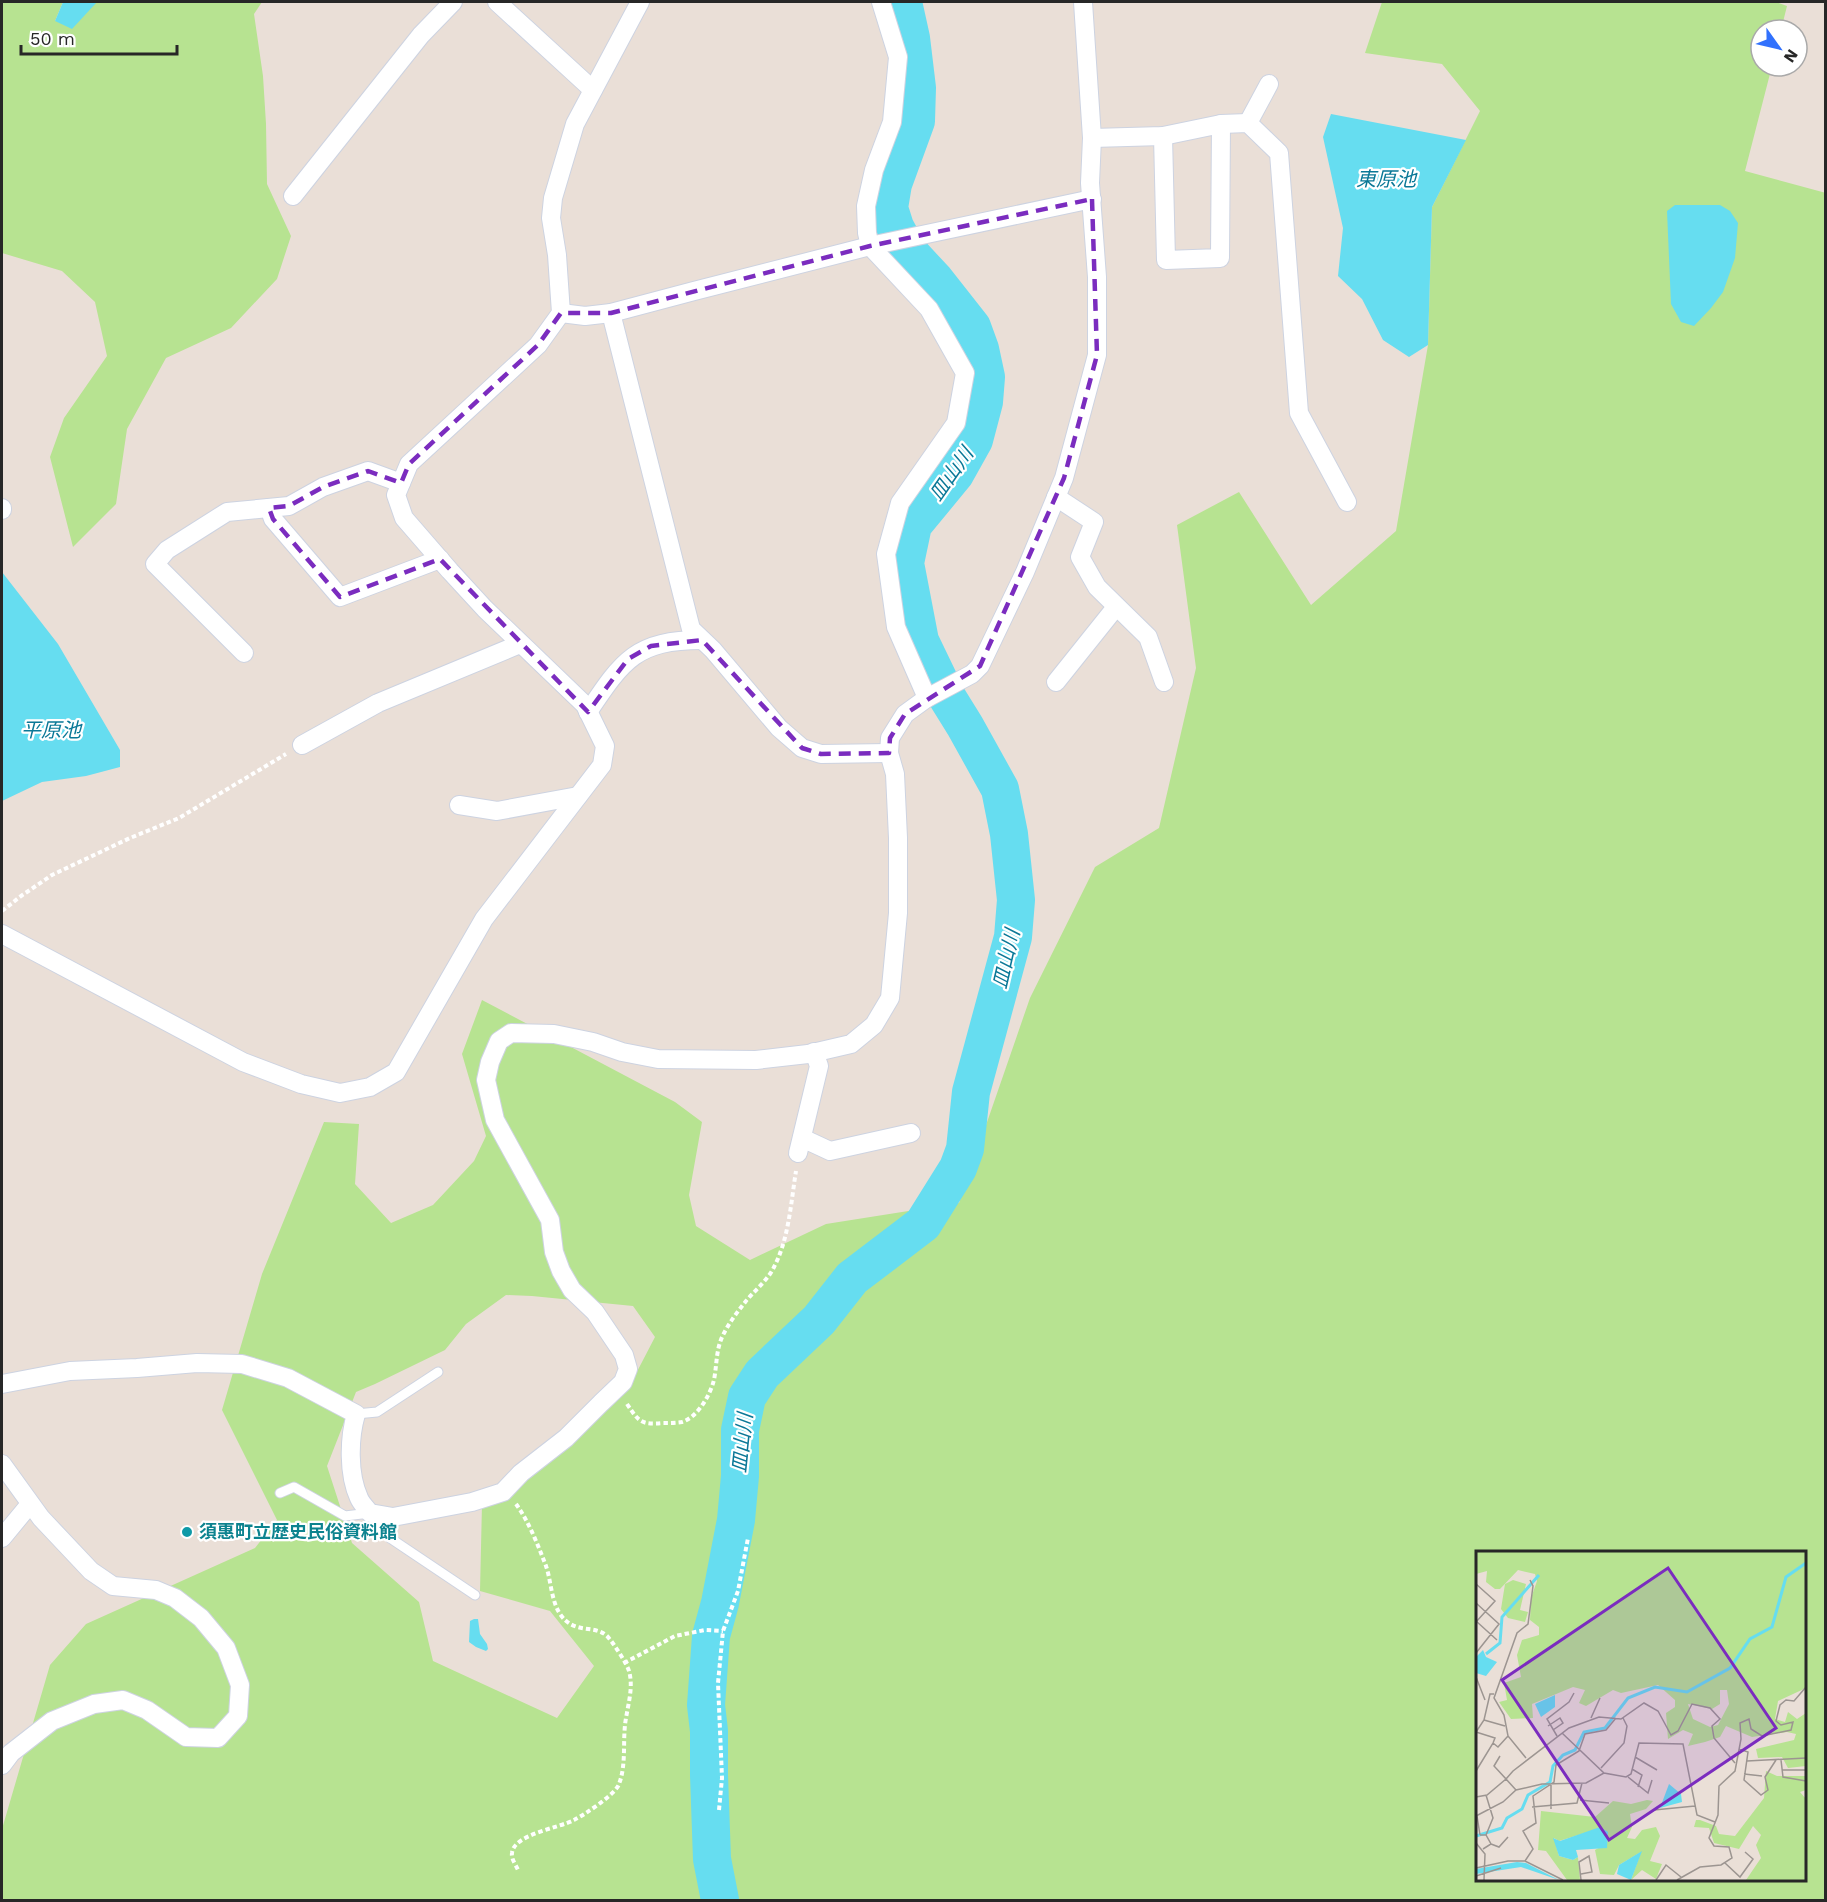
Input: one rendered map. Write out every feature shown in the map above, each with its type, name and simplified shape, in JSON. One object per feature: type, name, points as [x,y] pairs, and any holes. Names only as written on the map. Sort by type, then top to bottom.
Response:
[{"type":"street","points":[[293,196],[421,35],[453,2]]},
{"type":"street","points":[[497,2],[593,90]]},
{"type":"street","points":[[2,934],[243,1062],[301,1084],[340,1093],[370,1087],[396,1072],[484,919],[602,765],[605,746],[585,705],[484,609],[404,518],[396,495],[409,464],[538,345],[561,313],[557,255],[551,218],[553,198],[575,124],[640,2]]},
{"type":"street","points":[[881,2],[898,57],[892,122],[874,170],[866,206],[870,246],[929,309],[965,373],[956,423],[900,502],[886,554],[896,627],[927,698]]},
{"type":"street","points":[[2,1384],[69,1371],[197,1363],[242,1365],[288,1378],[356,1414],[351,1429],[351,1468],[359,1498],[370,1513],[393,1517],[472,1502],[503,1492],[521,1473],[566,1438],[623,1383],[628,1369],[624,1355],[595,1312],[572,1290],[561,1271],[554,1252],[550,1220],[495,1120],[486,1080],[490,1062],[499,1041],[511,1034],[554,1034],[658,1059],[756,1060],[814,1052],[851,1044],[874,1025],[890,998],[898,914],[898,838],[895,774],[889,753],[890,738],[905,714],[927,698],[972,674],[980,666],[1025,572],[1064,478],[1097,355],[1097,277],[1090,183],[1092,138],[1083,2]]},
{"type":"street","points":[[1248,123],[1269,84]]},
{"type":"street","points":[[1092,138],[1163,136],[1221,124],[1248,123],[1279,153],[1299,413],[1347,502]]},
{"type":"street","points":[[1163,136],[1166,260],[1220,258],[1221,124]]},
{"type":"street","points":[[561,313],[585,316],[611,314],[870,246],[1092,199]]},
{"type":"street","points":[[611,314],[691,629],[779,728],[802,748],[821,754],[889,753]]},
{"type":"street","points":[[244,652],[155,564],[167,550],[227,512],[289,506],[323,487],[368,471],[401,483]]},
{"type":"street","points":[[1056,497],[1094,522],[1080,557],[1097,587],[1148,638],[1164,682]]},
{"type":"street","points":[[269,508],[273,519],[340,597],[440,560]]},
{"type":"street","points":[[1056,682],[1116,607]]},
{"type":"street","points":[[588,711],[612,676],[628,659],[651,646],[678,640],[702,640]]},
{"type":"street","points":[[302,745],[378,703],[520,644]]},
{"type":"street","points":[[459,805],[497,811],[578,796]]},
{"type":"street","points":[[814,1052],[819,1066],[800,1145],[830,1151],[910,1133]]},
{"type":"street","points":[[2,1464],[30,1504],[91,1571],[113,1586],[156,1590],[175,1598],[201,1618],[226,1648],[240,1685],[238,1716],[218,1738],[186,1737],[147,1710],[123,1700],[94,1704],[52,1721],[11,1753],[2,1765]]},
{"type":"street","points":[[2,1538],[30,1504]]},
{"type":"lane","points":[[356,1414],[377,1412],[438,1372]]},
{"type":"lane","points":[[280,1493],[294,1487],[345,1516],[370,1513],[390,1538],[475,1595]]},
{"type":"path","points":[[2,911],[52,875],[130,838],[179,818],[302,745]]},
{"type":"path","points":[[616,1389],[638,1420],[646,1424],[681,1422],[688,1419],[700,1407],[708,1396],[714,1380],[717,1352],[722,1337],[745,1302],[775,1266],[784,1240],[800,1145]]},
{"type":"path","points":[[503,1492],[514,1501],[524,1515],[546,1566],[559,1612],[565,1620],[578,1628],[606,1635],[629,1671],[631,1700],[625,1723],[622,1776],[618,1787],[574,1821],[517,1843],[512,1851],[512,1858],[518,1870]]},
{"type":"path","points":[[719,1810],[722,1778],[718,1683],[723,1631],[738,1591],[748,1539]]},
{"type":"path","points":[[624,1663],[675,1636],[705,1630],[723,1631]]},
{"type":"highlighted area","points":[[1092,199],[1097,355],[1064,478],[980,666],[905,714],[890,738],[889,753],[821,754],[802,748],[702,640],[651,646],[628,659],[588,712],[440,559],[340,597],[273,519],[269,508],[289,506],[323,487],[368,471],[401,483],[409,464],[538,345],[561,313],[611,313],[870,246]]},
{"type":"green space","points":[[2,2],[63,2],[55,21],[96,2],[262,2],[254,14],[263,76],[267,184],[291,236],[277,279],[231,328],[166,358],[127,429],[116,504],[73,547],[50,457],[64,418],[107,356],[95,302],[62,271],[2,253]]},
{"type":"green space","points":[[1382,2],[1776,2],[1787,6],[1784,18],[1749,18],[1749,78],[1769,78],[1745,171],[1826,193],[1825,1900],[2,1900],[2,1829],[50,1665],[86,1624],[255,1548],[277,1520],[222,1410],[262,1274],[324,1122],[359,1124],[355,1184],[391,1223],[433,1205],[474,1161],[486,1136],[462,1054],[482,1000],[675,1102],[702,1122],[689,1195],[696,1226],[750,1260],[826,1224],[959,1203],[1030,998],[1095,867],[1159,828],[1196,668],[1177,525],[1239,492],[1311,605],[1396,531],[1428,345],[1432,207],[1480,111],[1442,64],[1365,53]],"holes":[[[506,1295],[633,1306],[655,1337],[629,1387],[482,1504],[480,1591],[550,1611],[594,1666],[557,1718],[433,1661],[419,1602],[352,1543],[327,1466],[356,1392],[445,1350],[466,1324]]]},
{"type":"water","points":[[63,2],[97,2],[72,29],[55,21]]},
{"type":"water","name":"東原池","points":[[1331,114],[1466,140],[1432,207],[1428,345],[1409,357],[1383,340],[1362,299],[1338,276],[1343,228],[1323,137]]},
{"type":"water","points":[[1675,205],[1720,205],[1730,211],[1738,223],[1735,258],[1723,292],[1694,326],[1681,322],[1671,304],[1667,211]]},
{"type":"water","name":"平原池","points":[[2,572],[58,644],[120,750],[120,767],[86,776],[42,782],[2,801]]},
{"type":"water","points":[[478,1619],[480,1634],[487,1644],[486,1651],[469,1642],[470,1621]]},
{"type":"waterway","name":"皿山川","points":[[720,1900],[712,1859],[709,1731],[706,1705],[711,1636],[720,1603],[736,1520],[740,1476],[740,1430],[747,1397],[762,1374],[819,1320],[852,1278],[923,1224],[958,1168],[965,1149],[971,1092],[1013,937],[1016,900],[1009,834],[1000,789],[947,697],[920,641],[905,563],[913,525],[955,474],[974,440],[984,402],[986,377],[972,327],[935,280],[908,251],[895,227],[889,208],[893,184],[916,121],[917,88],[911,38],[903,2]]},
{"type":"place","name":"須惠町立歴史民俗資料館","points":[[187,1532]]}]
